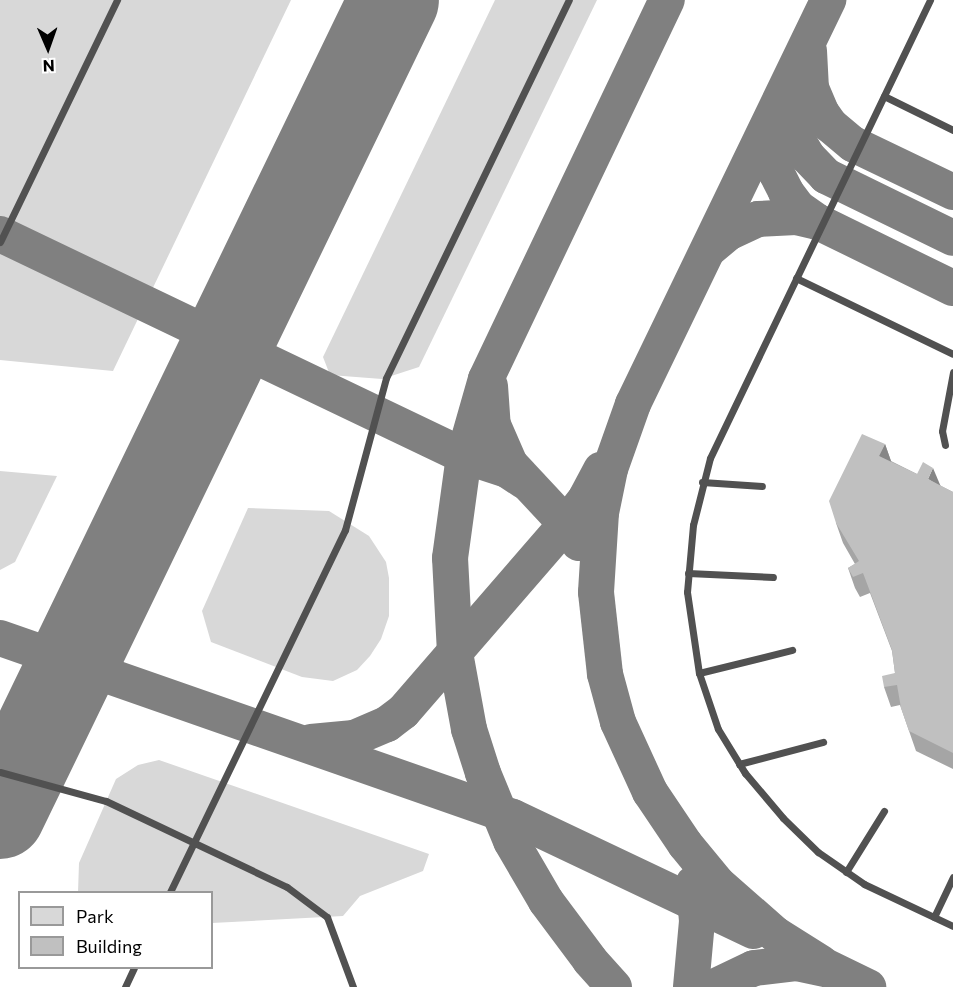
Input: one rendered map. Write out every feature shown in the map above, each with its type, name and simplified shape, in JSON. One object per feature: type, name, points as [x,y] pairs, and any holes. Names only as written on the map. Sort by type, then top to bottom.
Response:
[{"type":"lane","points":[[0,242],[117,0]]},
{"type":"lane","points":[[171,891],[345,530],[386,378],[568,0]]},
{"type":"lane","points":[[930,0],[710,458],[702,482],[693,525],[688,573],[689,616],[699,673],[718,729],[739,764],[783,819],[818,852],[864,884],[953,926]]},
{"type":"lane","points":[[884,96],[953,130]]},
{"type":"lane","points":[[796,278],[953,354]]},
{"type":"lane","points":[[945,445],[942,431],[953,372]]},
{"type":"lane","points":[[702,482],[762,486]]},
{"type":"lane","points":[[688,573],[772,578]]},
{"type":"lane","points":[[699,673],[792,650]]},
{"type":"lane","points":[[739,764],[823,742]]},
{"type":"lane","points":[[0,772],[106,801],[287,887],[327,917],[353,987]]},
{"type":"lane","points":[[846,872],[884,811]]},
{"type":"lane","points":[[934,917],[953,877]]},
{"type":"lane","points":[[125,987],[134,969]]},
{"type":"green space","points":[[0,0],[291,0],[113,371],[0,360]]},
{"type":"green space","points":[[495,0],[597,0],[419,367],[382,379],[330,375],[323,357]]},
{"type":"green space","points":[[0,471],[57,476],[15,562],[0,570]]},
{"type":"green space","points":[[248,508],[329,511],[369,536],[386,562],[389,578],[389,616],[381,639],[357,670],[333,681],[302,677],[211,642],[202,611]]},
{"type":"green space","points":[[159,760],[429,854],[423,871],[360,896],[343,916],[213,923],[213,891],[78,891],[79,863],[116,779],[138,765]]},
{"type":"building","points":[[862,434],[885,444],[879,456],[917,474],[923,462],[933,468],[928,479],[953,492],[953,753],[909,731],[901,708],[897,685],[884,687],[882,676],[895,673],[892,650],[863,573],[853,577],[848,568],[859,561],[836,523],[829,501]]},
{"type":"taxiway","points":[[614,987],[590,960],[546,901],[511,841],[483,773],[469,729],[455,653],[450,558],[464,456],[486,379],[667,0]]},
{"type":"taxiway","points":[[821,963],[775,934],[717,883],[685,844],[650,792],[618,722],[605,674],[596,592],[601,513],[610,469],[633,404],[828,0]]},
{"type":"taxiway","points":[[809,51],[811,88],[821,112],[830,125],[853,144],[953,192]]},
{"type":"taxiway","points":[[791,86],[790,117],[799,142],[807,156],[826,176],[953,238]]},
{"type":"taxiway","points":[[772,121],[771,148],[776,172],[786,192],[798,208],[818,222],[953,288]]},
{"type":"taxiway","points":[[709,249],[728,233],[758,219],[796,217],[818,222]]},
{"type":"taxiway","points":[[0,234],[464,456],[507,470],[524,481]]},
{"type":"taxiway","points":[[490,386],[493,425],[510,464],[566,524],[579,543]]},
{"type":"taxiway","points":[[311,742],[354,738],[387,724],[403,712],[566,524],[586,498],[601,470]]},
{"type":"taxiway","points":[[0,638],[513,817],[753,931]]},
{"type":"taxiway","points":[[691,987],[697,921],[694,883]]},
{"type":"taxiway","points":[[800,954],[868,987]]},
{"type":"taxiway","points":[[714,987],[754,968],[796,963],[825,969]]},
{"type":"runway","points":[[0,814],[394,0]]}]
